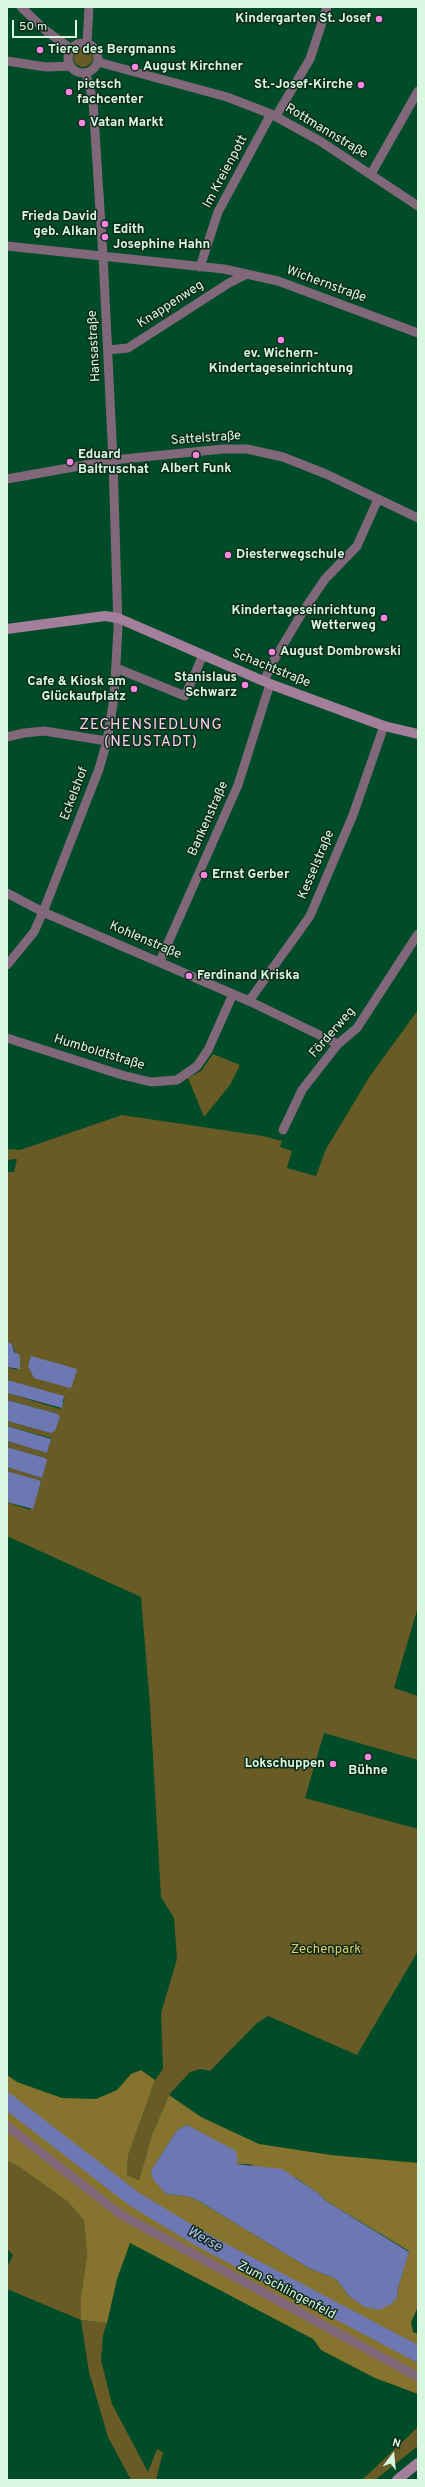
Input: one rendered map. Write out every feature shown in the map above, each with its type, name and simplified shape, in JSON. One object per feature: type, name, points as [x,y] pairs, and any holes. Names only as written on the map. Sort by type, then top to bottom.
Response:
[{"type":"street","points":[[21,7],[45,30],[71,48]]},
{"type":"street","points":[[87,42],[89,7]]},
{"type":"street","name":"Im Kreienpott","points":[[200,266],[218,212],[274,115],[310,59],[327,7]]},
{"type":"street","points":[[7,61],[46,67],[70,66],[79,72],[86,73],[93,70],[98,62],[98,52],[87,42],[78,43],[71,48],[68,57],[70,66]]},
{"type":"street","name":"Rottmannstraße","points":[[98,62],[227,97],[274,115],[320,141],[418,206]]},
{"type":"street","name":"Hansastraße","points":[[86,73],[93,101],[104,256],[118,618]]},
{"type":"street","points":[[371,174],[418,91]]},
{"type":"street","name":"Wichernstraße","points":[[7,246],[224,269],[278,281],[418,333]]},
{"type":"street","points":[[224,269],[229,283]]},
{"type":"street","name":"Knappenweg","points":[[108,350],[128,348],[229,283],[247,274]]},
{"type":"street","name":"Sattelstraße","points":[[7,479],[113,460],[223,449],[247,449],[283,457],[326,474],[418,518]]},
{"type":"street","name":"Bankenstraße","points":[[160,961],[238,785],[274,660],[302,613],[325,579],[357,546],[378,500]]},
{"type":"street","points":[[7,629],[105,616],[118,618]]},
{"type":"street","name":"Schachtstraße","points":[[118,618],[267,682],[384,726],[418,734]]},
{"type":"street","name":"Eckelshof","points":[[7,965],[34,932],[99,769],[107,741],[114,698],[118,618]]},
{"type":"street","points":[[116,668],[185,696],[203,655]]},
{"type":"street","name":"Kesselstraße","points":[[249,1001],[310,916],[352,815],[384,726]]},
{"type":"street","points":[[7,737],[24,733],[44,731],[107,741]]},
{"type":"street","name":"Kohlenstraße","points":[[7,893],[43,912],[160,961],[249,1001],[338,1044]]},
{"type":"street","name":"Förderweg","points":[[284,1130],[302,1090],[338,1044],[358,1028],[418,934]]},
{"type":"street","name":"Humboldtstraße","points":[[7,1038],[122,1075],[150,1082],[177,1080],[197,1066],[208,1050],[233,994]]},
{"type":"street","name":"Zum Schlingenfeld","points":[[7,2126],[120,2214],[418,2377]]},
{"type":"street","points":[[398,2480],[418,2463]]},
{"type":"green space","points":[[79,47],[87,47],[93,53],[93,61],[87,67],[79,67],[73,61],[73,53]]},
{"type":"green space","name":"Zechenpark","points":[[418,1010],[418,1607],[394,1688],[418,1696],[418,1760],[324,1733],[305,1798],[418,1829],[418,1951],[357,2055],[268,2016],[257,2023],[210,2071],[201,2069],[190,2072],[169,2095],[152,2135],[139,2180],[127,2175],[128,2156],[155,2080],[163,2069],[161,2013],[177,1959],[174,1918],[161,1897],[150,1705],[141,1597],[7,1536],[7,1502],[30,1510],[41,1482],[7,1471],[7,1467],[42,1478],[45,1458],[7,1447],[7,1441],[47,1453],[51,1438],[7,1426],[7,1421],[51,1433],[60,1417],[58,1414],[7,1400],[7,1393],[60,1409],[65,1399],[7,1380],[7,1367],[17,1370],[16,1354],[12,1344],[7,1342],[7,1172],[14,1172],[17,1159],[7,1160],[7,1149],[20,1150],[122,1115],[263,1136],[282,1141],[280,1147],[292,1151],[287,1168],[316,1176],[326,1149],[370,1076]]},
{"type":"green space","points":[[213,1054],[240,1065],[230,1085],[204,1117],[188,1078],[201,1071]]},
{"type":"green space","points":[[7,2161],[18,2166],[67,2201],[84,2220],[87,2255],[81,2296],[81,2320],[7,2289],[7,2267],[13,2255],[7,2249]]},
{"type":"green space","points":[[81,2320],[107,2323],[103,2335],[101,2360],[112,2404],[148,2472],[157,2449],[163,2452],[156,2480],[131,2480],[108,2437],[89,2372]]},
{"type":"green space","points":[[418,2427],[418,2446],[375,2480],[362,2480]]},
{"type":"shaded area","points":[[141,2070],[155,2080],[128,2156],[127,2175],[139,2180],[152,2135],[169,2095],[201,2117],[259,2144],[331,2155],[418,2163],[418,2307],[411,2322],[413,2332],[418,2334],[418,2373],[124,2213],[7,2122],[7,2075],[17,2082],[62,2098],[96,2099],[117,2090],[131,2074]],"holes":[[[187,2125],[205,2135],[236,2164],[248,2164],[296,2178],[318,2193],[326,2201],[409,2251],[398,2288],[397,2298],[350,2297],[336,2279],[309,2268],[199,2201],[187,2196],[166,2194],[151,2171],[177,2130]]]},
{"type":"shaded area","points":[[7,2131],[116,2216],[418,2381],[418,2394],[375,2378],[321,2350],[313,2339],[130,2243],[117,2279],[107,2323],[81,2320],[81,2296],[87,2255],[84,2220],[67,2201],[18,2166],[7,2161]]},
{"type":"water","points":[[7,1342],[12,1344],[14,1352],[20,1355],[20,1369],[7,1367]]},
{"type":"water","points":[[31,1356],[77,1369],[72,1386],[70,1388],[34,1378],[28,1366]]},
{"type":"water","points":[[7,1380],[64,1396],[62,1408],[7,1393]]},
{"type":"water","points":[[7,1400],[58,1414],[60,1417],[55,1431],[51,1433],[7,1421]]},
{"type":"water","points":[[7,1426],[51,1439],[47,1453],[7,1441]]},
{"type":"water","points":[[7,1447],[45,1458],[47,1460],[42,1478],[7,1467]]},
{"type":"water","points":[[7,1471],[41,1481],[33,1509],[7,1502]]},
{"type":"water","points":[[187,2125],[236,2151],[238,2160],[236,2164],[282,2169],[318,2193],[326,2201],[409,2252],[398,2288],[397,2298],[391,2304],[379,2310],[365,2307],[350,2297],[336,2279],[309,2268],[199,2201],[187,2196],[166,2194],[153,2179],[151,2171],[177,2130]]},
{"type":"waterway","name":"Werse","points":[[7,2101],[134,2199],[202,2240],[418,2354]]},
{"type":"place","name":"Kindergarten St. Josef","points":[[379,19]]},
{"type":"place","name":"Tiere des Bergmanns","points":[[40,50]]},
{"type":"place","name":"August Kirchner","points":[[135,67]]},
{"type":"place","name":"St.-Josef-Kirche","points":[[361,85]]},
{"type":"place","name":"pietsch fachcenter","points":[[69,92]]},
{"type":"place","name":"Vatan Markt","points":[[82,123]]},
{"type":"place","name":"Frieda David geb. Alkan","points":[[105,224]]},
{"type":"place","name":"Edith Josephine Hahn","points":[[105,237]]},
{"type":"place","name":"ev. Wichern- Kindertageseinrichtung","points":[[281,340]]},
{"type":"place","name":"Albert Funk","points":[[196,455]]},
{"type":"place","name":"Eduard Baltruschat","points":[[70,462]]},
{"type":"place","name":"Diesterwegschule","points":[[228,555]]},
{"type":"place","name":"Kindertageseinrichtung Wetterweg","points":[[384,618]]},
{"type":"place","name":"August Dombrowski","points":[[272,652]]},
{"type":"place","name":"Stanislaus Schwarz","points":[[245,685]]},
{"type":"place","name":"Cafe & Kiosk am Glückaufplatz","points":[[134,689]]},
{"type":"place","name":"Ernst Gerber","points":[[204,875]]},
{"type":"place","name":"Ferdinand Kriska","points":[[189,976]]},
{"type":"place","name":"Bühne","points":[[368,1757]]},
{"type":"place","name":"Lokschuppen","points":[[333,1764]]},
{"type":"district","name":"ZECHENSIEDLUNG (NEUSTADT)","points":[[151,734]]}]
